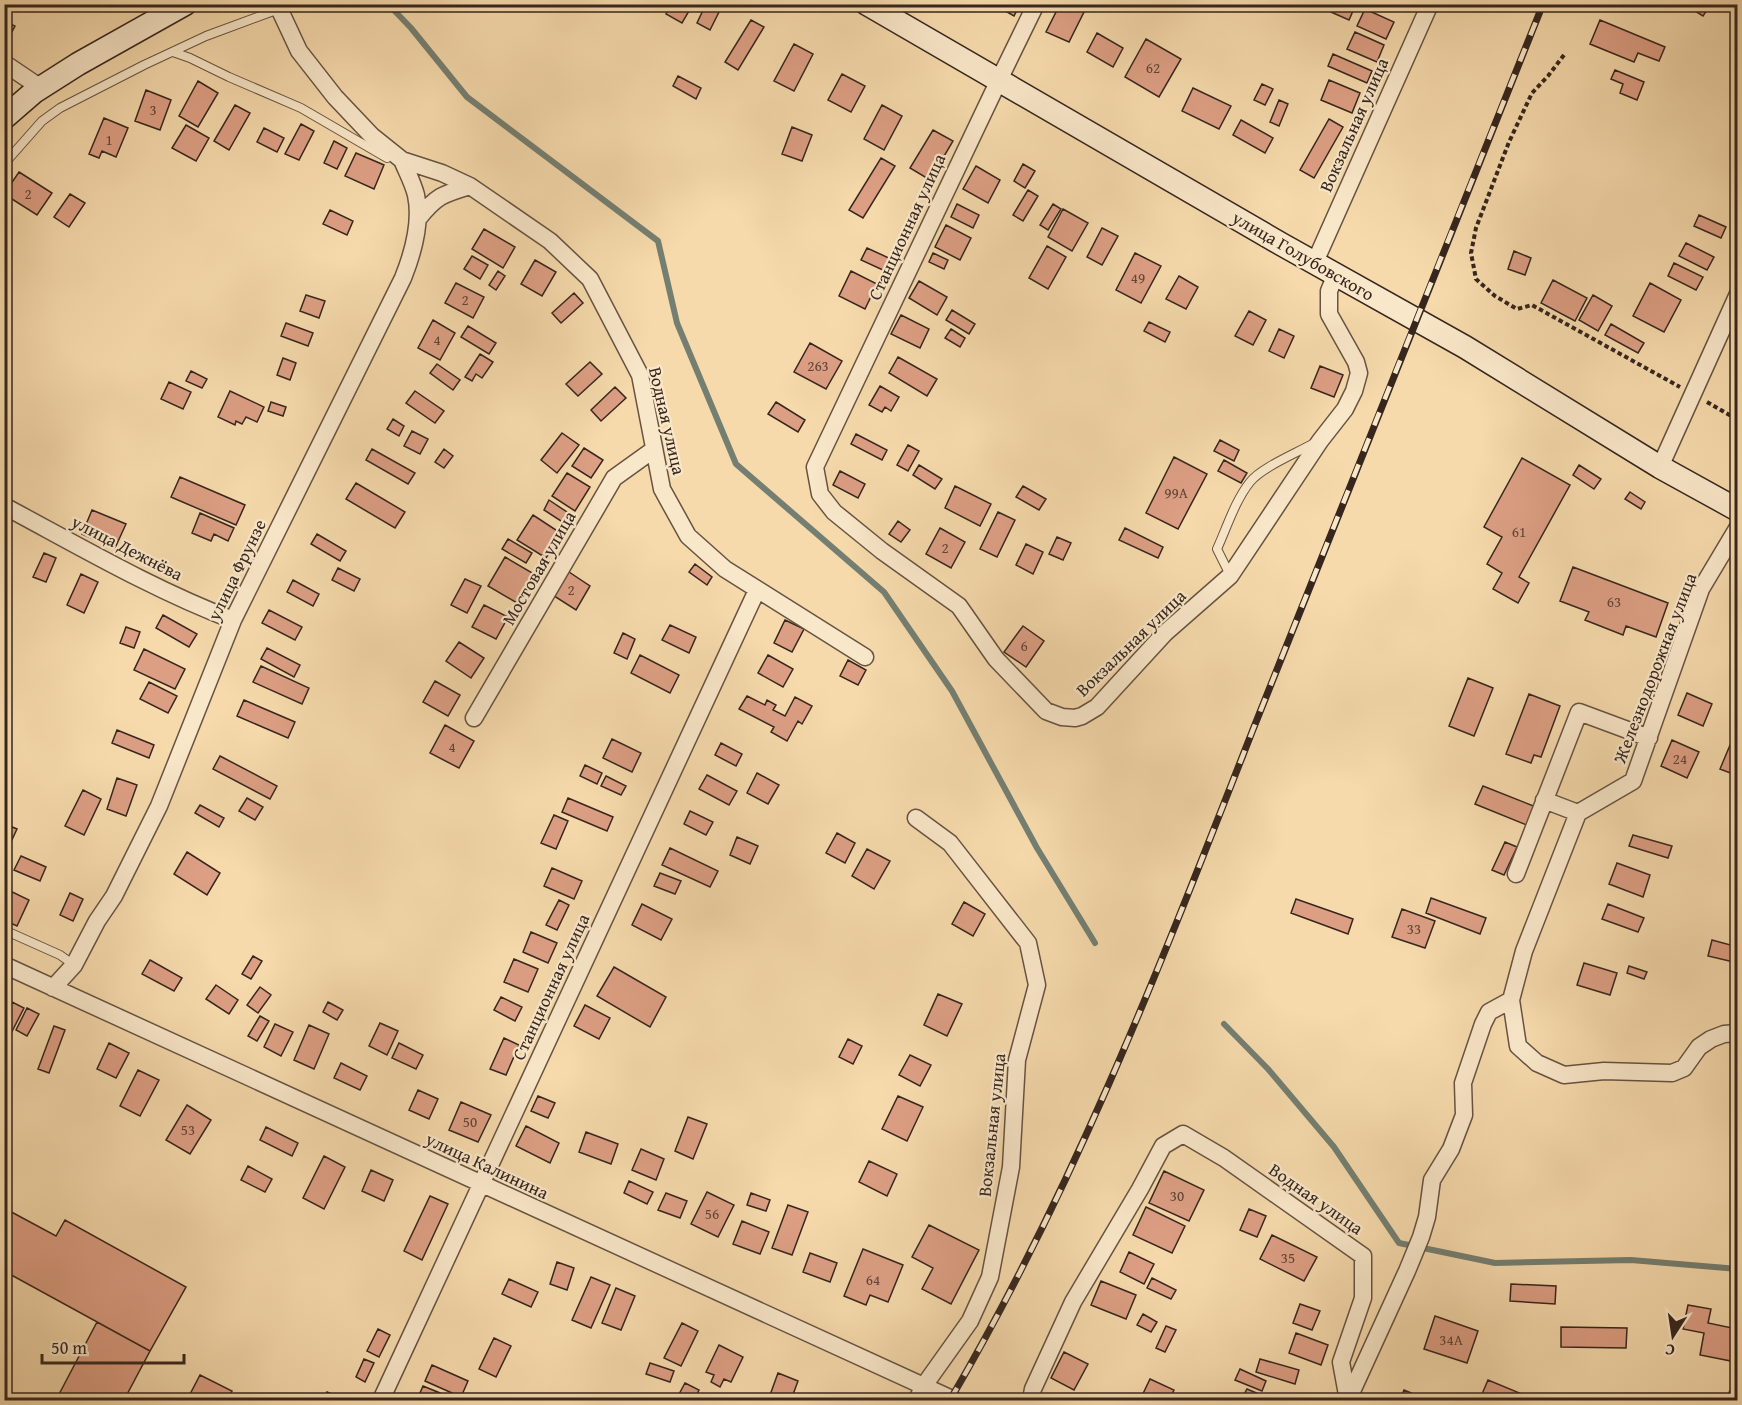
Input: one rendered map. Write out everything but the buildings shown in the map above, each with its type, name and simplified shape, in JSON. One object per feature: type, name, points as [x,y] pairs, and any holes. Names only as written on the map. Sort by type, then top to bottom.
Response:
[{"type":"street","name":"улица Голубовского","points":[[867,4],[1465,347],[1660,467],[1737,510]]},
{"type":"street","name":"Станционная улица","points":[[815,467],[1036,4]]},
{"type":"street","name":"Вокзальная улица","points":[[1315,262],[1430,4]]},
{"type":"street","points":[[4,118],[41,88],[175,7]]},
{"type":"street","name":"Водная улица","points":[[278,7],[299,51],[335,97],[405,167],[442,173],[470,186],[550,241],[590,279],[640,375],[662,489],[688,536],[725,569],[866,657]]},
{"type":"street","points":[[4,63],[41,88]]},
{"type":"street","name":"улица Фрунзе","points":[[53,988],[74,965],[97,921],[114,896],[159,806],[233,620],[403,278],[418,219],[416,196],[405,167]]},
{"type":"street","points":[[418,219],[432,202],[445,194],[470,186]]},
{"type":"street","name":"Вокзальная улица","points":[[815,467],[820,494],[834,512],[882,551],[959,606],[996,659],[1046,711],[1053,715],[1075,718],[1097,707],[1166,633],[1230,576],[1320,441],[1346,408],[1359,373],[1356,362],[1329,314],[1329,291],[1336,274]]},
{"type":"street","points":[[1660,467],[1737,294]]},
{"type":"street","name":"Мостовая улица","points":[[474,718],[614,478],[653,450]]},
{"type":"street","name":"улица Дежнёва","points":[[4,506],[201,608],[233,620]]},
{"type":"street","name":"Железнодорожная улица","points":[[1578,813],[1633,781],[1701,589],[1737,527]]},
{"type":"street","name":"Станционная улица","points":[[381,1401],[757,590]]},
{"type":"street","points":[[1516,874],[1579,712],[1649,738]]},
{"type":"street","points":[[1544,800],[1578,813],[1524,951],[1511,1000],[1518,1046],[1537,1063],[1564,1075],[1604,1071],[1672,1073],[1684,1068],[1699,1047],[1724,1034],[1737,1033]]},
{"type":"street","name":"Вокзальная улица","points":[[916,818],[950,843],[1028,943],[1037,985],[1017,1060],[1011,1167],[990,1277],[970,1322],[920,1394]]},
{"type":"street","name":"улица Калинина","points":[[4,965],[481,1184],[920,1394],[954,1401]]},
{"type":"street","points":[[1348,1400],[1421,1237],[1427,1216],[1432,1180],[1451,1149],[1464,1115],[1463,1083],[1483,1024],[1489,1012],[1511,1000]]},
{"type":"street","name":"Водная улица","points":[[1031,1401],[1033,1389],[1072,1302],[1163,1146],[1183,1134],[1224,1158],[1363,1256],[1363,1298],[1341,1362],[1348,1400]]},
{"type":"street","points":[[1735,1401],[1737,1394]]},
{"type":"lane","points":[[4,164],[42,121],[60,108],[206,36],[278,7]]},
{"type":"lane","points":[[173,52],[302,108],[405,167]]},
{"type":"lane","points":[[1230,576],[1217,549],[1238,501],[1251,480],[1320,441]]},
{"type":"lane","points":[[4,930],[60,955],[74,965]]},
{"type":"path","points":[[1564,54],[1532,93],[1509,142],[1476,228],[1472,253],[1476,279],[1495,296],[1517,309],[1532,305],[1737,420]]},
{"type":"waterway","points":[[388,4],[411,28],[467,97],[658,241],[677,323],[736,464],[884,592],[952,691],[1037,848],[1095,943]]},
{"type":"waterway","points":[[1224,1024],[1268,1069],[1334,1147],[1399,1243],[1495,1263],[1631,1260],[1738,1269]]},
{"type":"railway","points":[[950,1400],[1038,1237],[1115,1070],[1186,899],[1543,4]]}]
